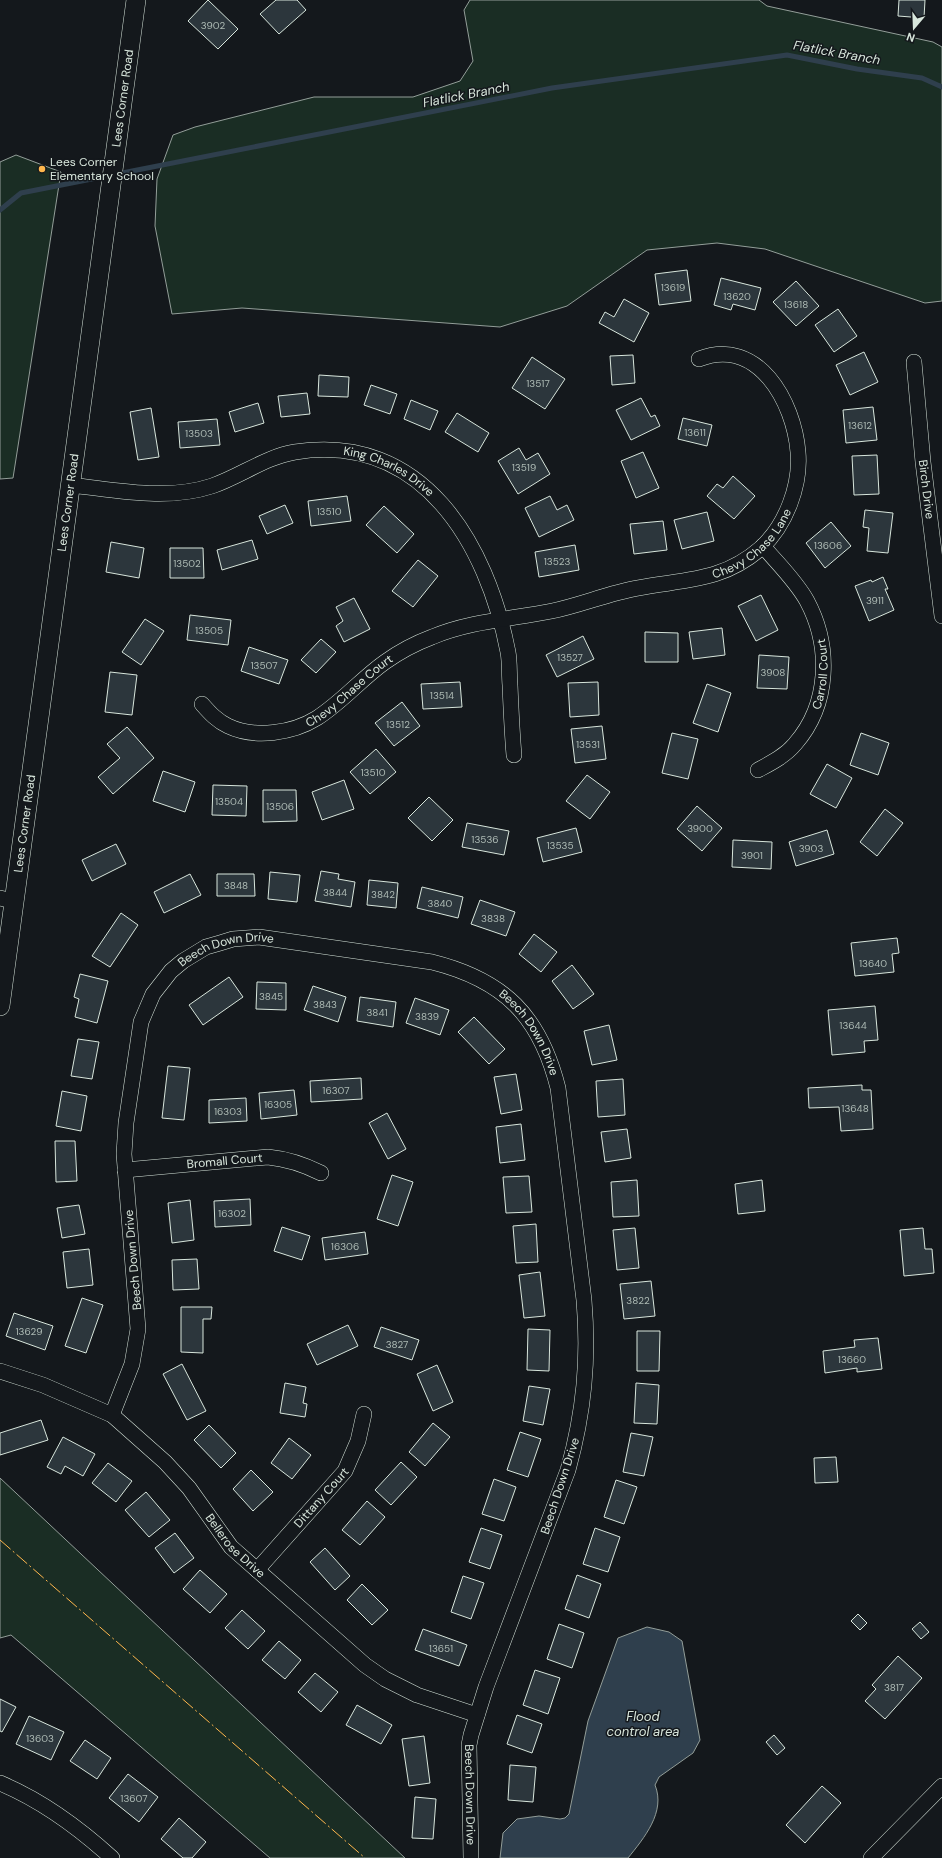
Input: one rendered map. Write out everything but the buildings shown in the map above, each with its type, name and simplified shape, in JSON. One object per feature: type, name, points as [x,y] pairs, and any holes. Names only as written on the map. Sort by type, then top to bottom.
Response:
[{"type":"street","name":"Lees Corner Road","points":[[0,1006],[7,900],[70,485],[136,0]]},
{"type":"street","name":"Chevy Chase Lane","points":[[500,619],[554,611],[636,588],[701,579],[725,571],[747,559],[763,546],[775,532],[787,510],[794,491],[798,471],[798,452],[793,424],[787,406],[768,376],[750,361],[736,355],[722,354],[699,359]]},
{"type":"street","name":"Birch Drive","points":[[914,362],[923,462],[942,616]]},
{"type":"street","name":"King Charles Drive","points":[[70,485],[146,494],[180,493],[213,485],[259,463],[294,452],[330,450],[364,456],[380,461],[406,474],[424,486],[443,504],[457,521],[480,562],[500,619],[508,654],[514,755]]},
{"type":"street","name":"Carroll Court","points":[[758,770],[777,760],[794,745],[804,733],[819,701],[823,682],[824,663],[823,645],[815,617],[806,599],[795,583],[763,546]]},
{"type":"street","name":"Chevy Chase Court","points":[[202,704],[214,717],[227,726],[241,731],[257,733],[284,731],[317,718],[336,704],[365,677],[386,661],[409,647],[433,636],[458,628],[500,619]]},
{"type":"street","name":"Beech Down Drive","points":[[112,1415],[132,1364],[138,1329],[125,1170],[126,1123],[141,1022],[153,994],[162,982],[183,961],[206,947],[233,939],[259,937],[432,962],[458,969],[481,979],[503,993],[529,1021],[543,1042],[552,1065],[558,1088],[584,1300],[586,1369],[579,1424],[568,1470],[486,1687],[469,1745],[471,1858]]},
{"type":"street","name":"Bromall Court","points":[[125,1170],[268,1157],[287,1159],[305,1165],[321,1174]]},
{"type":"street","name":"Bellerose Drive","points":[[0,1371],[43,1385],[112,1415],[165,1462],[189,1488],[231,1547],[323,1630],[365,1665],[385,1679],[417,1695],[477,1715]]},
{"type":"street","name":"Dittany Court","points":[[257,1570],[345,1471],[358,1441],[364,1414]]},
{"type":"street","points":[[0,1783],[37,1801],[70,1822],[112,1858]]},
{"type":"street","points":[[871,1858],[942,1786]]},
{"type":"green space","points":[[470,0],[759,0],[767,6],[933,42],[942,47],[942,301],[925,303],[765,249],[717,243],[647,250],[567,306],[500,327],[242,308],[172,314],[155,226],[157,179],[173,135],[195,127],[314,97],[413,97],[460,81],[473,61],[464,10]]},
{"type":"green space","points":[[16,155],[61,172],[13,478],[0,479],[0,162]]},
{"type":"green space","points":[[0,1478],[405,1858],[270,1858],[11,1635],[0,1638]]},
{"type":"water","name":"Flood control area","points":[[647,1627],[669,1632],[682,1641],[700,1740],[693,1753],[659,1777],[655,1785],[658,1795],[656,1815],[641,1842],[628,1858],[500,1858],[503,1833],[517,1819],[539,1816],[560,1819],[565,1818],[569,1814],[588,1721],[618,1638]]},
{"type":"waterway","name":"Flatlick Branch","points":[[117,174],[552,88],[787,55],[857,69],[922,78],[942,87]]},
{"type":"waterway","name":"Flatlick Branch","points":[[0,210],[21,193],[107,176]]},
{"type":"power","points":[[0,1540],[365,1858]]},
{"type":"place","name":"Lees Corner Elementary School","points":[[42,169]]}]
